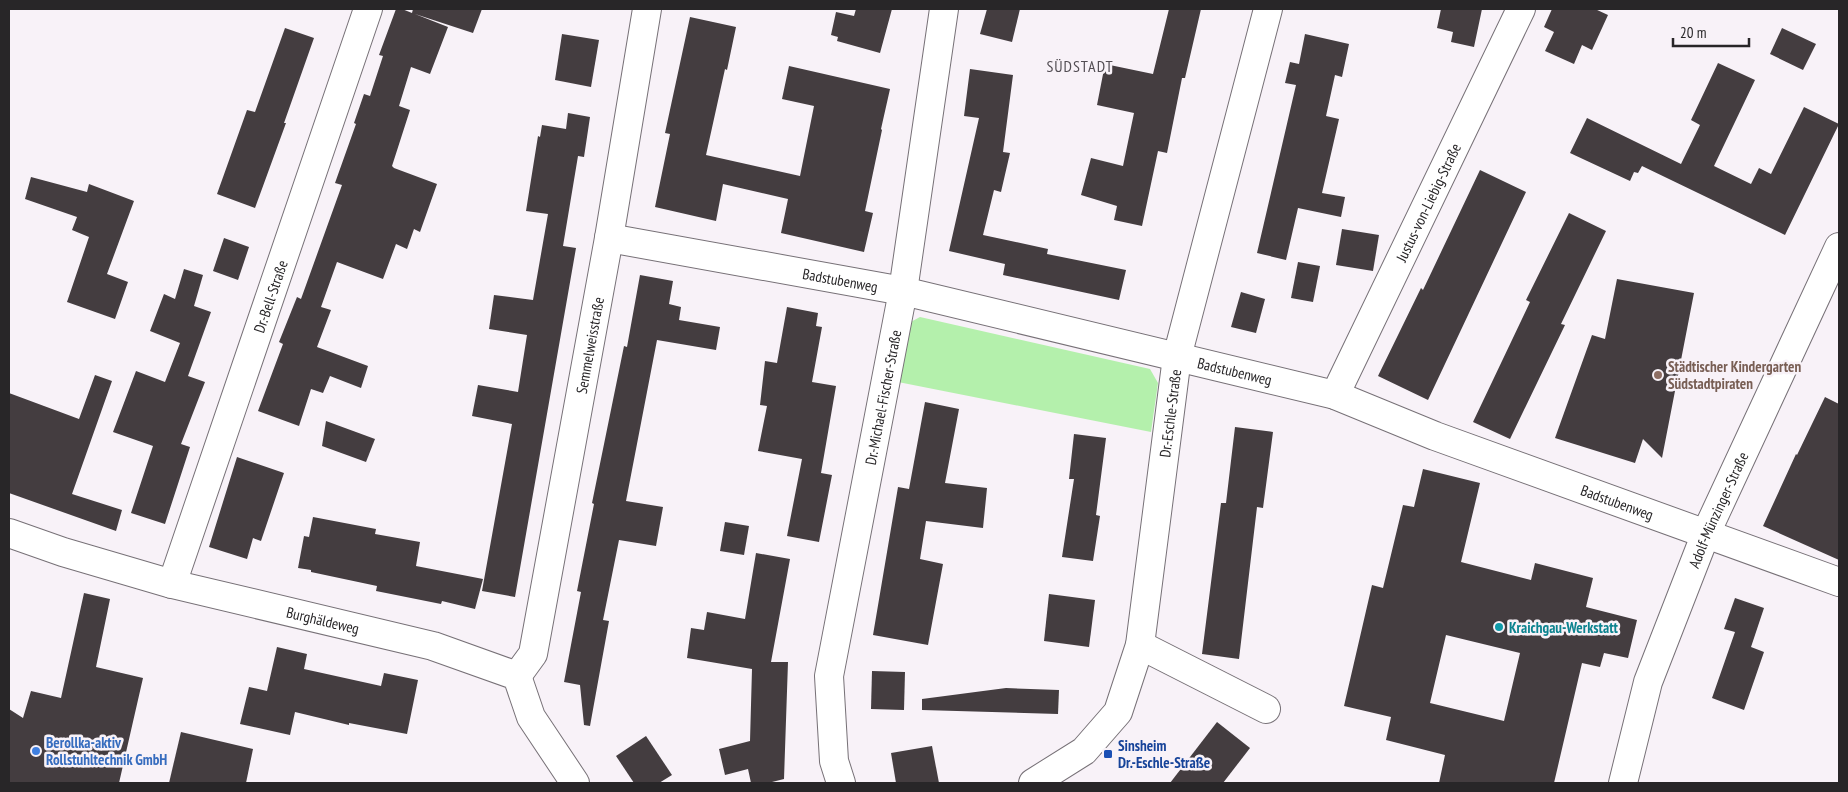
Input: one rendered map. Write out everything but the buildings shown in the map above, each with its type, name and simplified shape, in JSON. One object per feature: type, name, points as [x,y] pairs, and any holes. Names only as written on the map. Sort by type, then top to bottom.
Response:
[{"type":"street","name":"Dr.-Bell-Straße","points":[[172,584],[368,9]]},
{"type":"street","name":"Semmelweisstraße","points":[[517,676],[533,654],[609,238],[645,9]]},
{"type":"street","name":"Dr.-Michael-Fischer-Straße","points":[[841,783],[834,761],[829,676],[903,291],[944,9]]},
{"type":"street","name":"Dr.-Eschle-Straße","points":[[1033,783],[1062,775],[1118,712],[1140,645],[1177,357],[1268,9]]},
{"type":"street","name":"Justus-von-Liebig-Straße","points":[[1335,395],[1521,9]]},
{"type":"street","name":"Badstubenweg","points":[[609,238],[903,291],[1335,395],[1435,436],[1839,582]]},
{"type":"street","name":"Adolf-Münzinger-Straße","points":[[1624,783],[1648,682],[1706,533],[1839,247]]},
{"type":"street","name":"Burghäldeweg","points":[[9,533],[64,552],[172,584],[433,646],[517,676]]},
{"type":"street","points":[[1140,645],[1266,709]]},
{"type":"street","points":[[517,676],[531,717],[575,783]]},
{"type":"green space","points":[[920,317],[1150,369],[1158,383],[1151,432],[898,382],[907,324]]},
{"type":"place","name":"Städtischer Kindergarten Südstadtpiraten","points":[[1658,375]]},
{"type":"place","name":"Kraichgau-Werkstatt","points":[[1499,627]]},
{"type":"place","name":"Berollka-aktiv Rollstuhltechnik GmbH","points":[[36,751]]},
{"type":"place","name":"Sinsheim Dr.-Eschle-Straße","points":[[1108,754]]},
{"type":"district","name":"SÜDSTADT","points":[[1080,66]]}]
